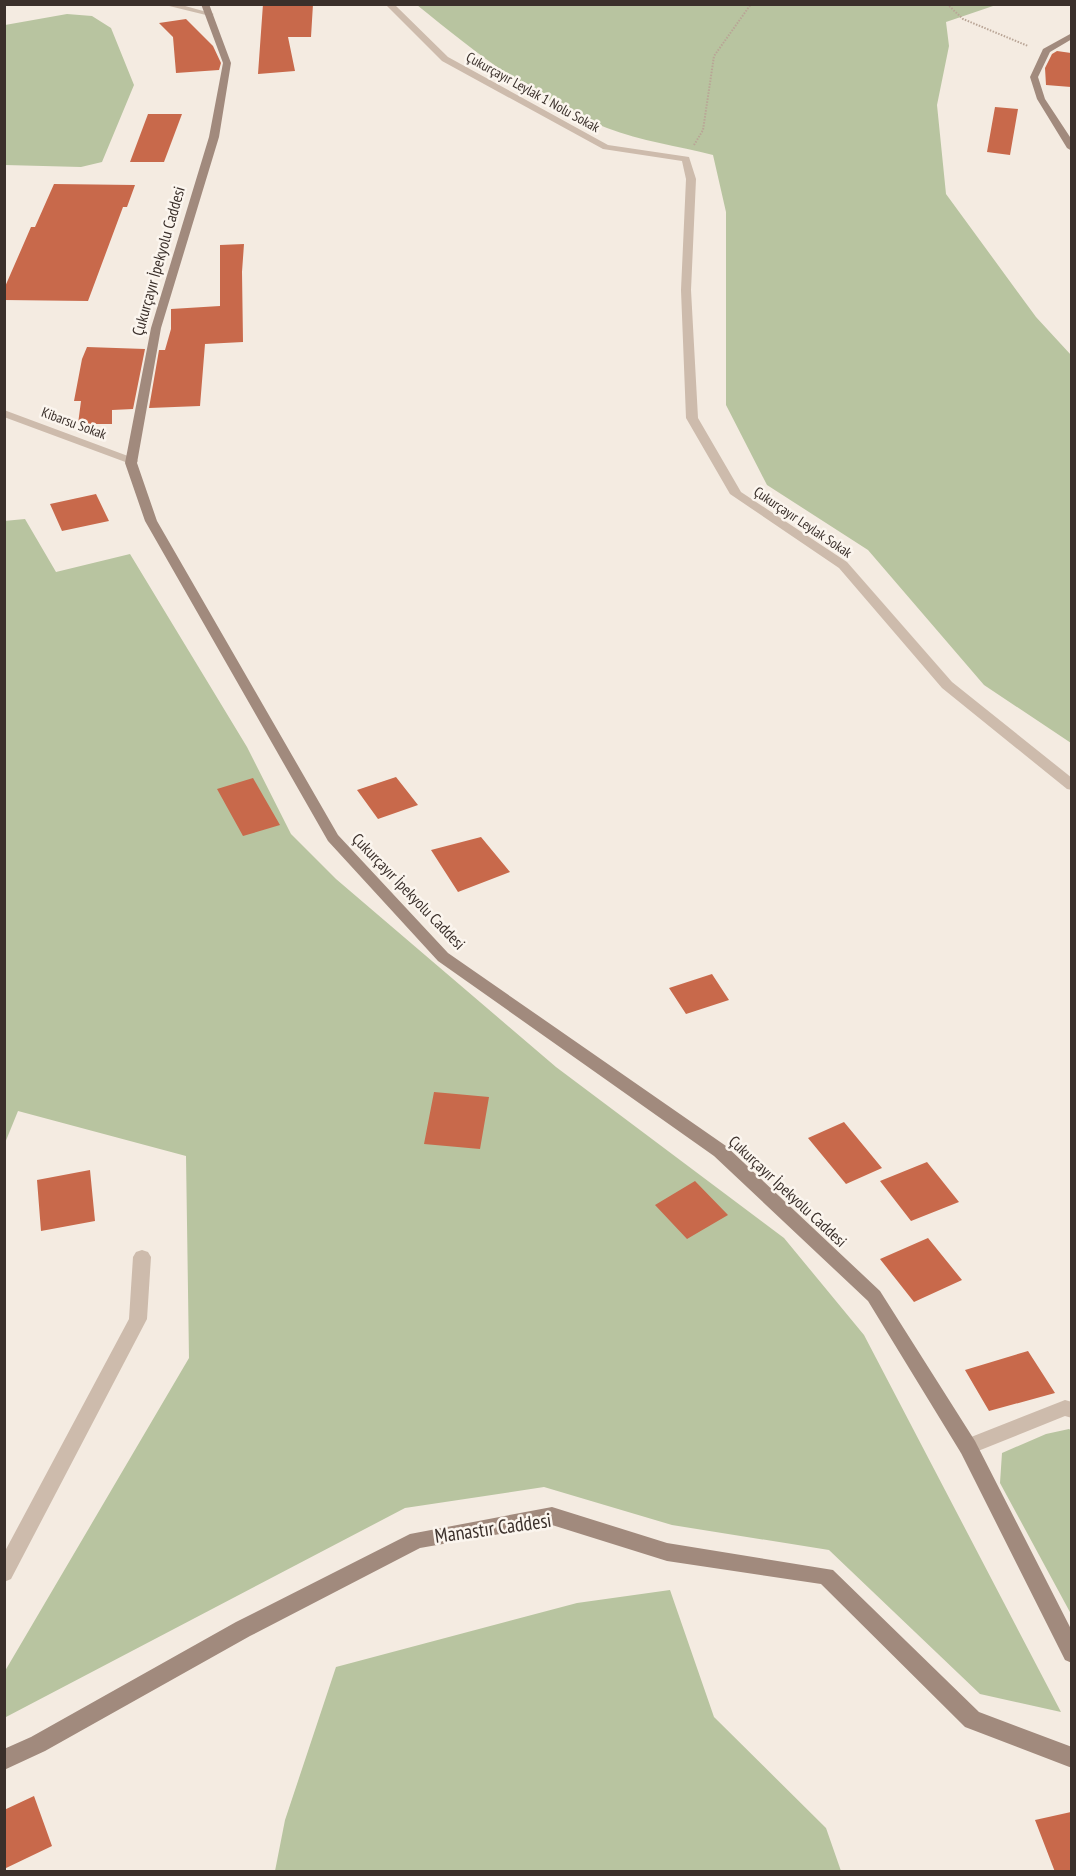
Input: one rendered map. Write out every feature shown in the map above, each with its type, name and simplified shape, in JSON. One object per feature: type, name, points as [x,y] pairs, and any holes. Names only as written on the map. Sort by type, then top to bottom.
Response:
[{"type":"street","points":[[165,4],[208,9]]},
{"type":"street","name":"Çukurçayır Leylak 1 Nolu Sokak","points":[[389,4],[445,58],[606,147],[686,159]]},
{"type":"street","name":"Çukurçayır İpekyolu Caddesi","points":[[208,9],[227,63],[214,137],[156,328],[132,461],[151,521],[333,838],[443,957],[720,1151],[874,1296],[968,1447],[1071,1653]]},
{"type":"street","points":[[1071,35],[1047,51],[1034,77],[1041,99],[1071,148]]},
{"type":"street","name":"Çukurçayır Leylak Sokak","points":[[686,159],[691,179],[686,290],[692,418],[736,494],[843,565],[947,685],[1071,786]]},
{"type":"street","name":"Kibarsu Sokak","points":[[4,413],[132,461]]},
{"type":"street","points":[[4,1573],[138,1319],[142,1257]]},
{"type":"street","points":[[968,1447],[1065,1408],[1071,1410]]},
{"type":"street","name":"Manastır Caddesi","points":[[4,1760],[38,1744],[243,1629],[417,1540],[552,1516],[667,1552],[826,1576],[972,1720],[1071,1758]]},
{"type":"path","points":[[686,159],[703,130],[714,56],[752,4]]},
{"type":"path","points":[[947,4],[963,19],[1014,42],[1047,51]]},
{"type":"green space","points":[[417,5],[996,5],[946,22],[949,46],[937,105],[946,194],[1036,317],[1071,355],[1071,743],[984,685],[868,550],[767,485],[726,405],[726,212],[713,155],[633,136],[581,117],[507,74]]},
{"type":"green space","points":[[67,14],[92,16],[111,28],[134,85],[102,162],[81,167],[5,165],[5,25]]},
{"type":"green space","points":[[25,519],[56,572],[130,554],[247,747],[291,834],[336,879],[556,1067],[784,1238],[864,1335],[1061,1712],[980,1694],[829,1550],[672,1525],[544,1487],[405,1508],[6,1717],[5,1671],[189,1358],[186,1156],[18,1111],[5,1143],[4,521]]},
{"type":"green space","points":[[1069,1429],[1072,1431],[1071,1614],[1000,1483],[1002,1453],[1046,1434]]},
{"type":"green space","points":[[670,1590],[714,1717],[826,1828],[841,1871],[275,1871],[285,1820],[336,1667],[577,1603]]},
{"type":"building","points":[[263,4],[313,4],[311,37],[288,37],[295,71],[258,74]]},
{"type":"building","points":[[186,19],[213,46],[221,63],[219,70],[176,73],[173,37],[159,23]]},
{"type":"building","points":[[1057,51],[1071,53],[1071,87],[1046,85],[1045,68],[1052,54]]},
{"type":"building","points":[[995,107],[1018,109],[1010,155],[987,152]]},
{"type":"building","points":[[148,114],[182,114],[164,162],[130,162]]},
{"type":"building","points":[[54,184],[135,185],[127,207],[123,207],[88,301],[4,300],[4,289],[31,227],[35,227]]},
{"type":"building","points":[[244,244],[243,342],[205,344],[200,406],[149,408],[159,350],[165,350],[171,329],[171,309],[220,306],[220,245]]},
{"type":"building","points":[[87,347],[145,349],[133,409],[112,410],[112,424],[78,424],[81,401],[74,401],[82,359]]},
{"type":"building","points":[[96,494],[109,521],[62,531],[50,504]]},
{"type":"building","points":[[396,777],[418,805],[378,819],[357,790]]},
{"type":"building","points":[[253,778],[280,825],[243,836],[217,789]]},
{"type":"building","points":[[481,837],[510,872],[458,892],[431,850]]},
{"type":"building","points":[[712,974],[729,1000],[686,1014],[669,988]]},
{"type":"building","points":[[434,1092],[489,1097],[480,1149],[424,1144]]},
{"type":"building","points":[[844,1122],[882,1168],[846,1184],[808,1138]]},
{"type":"building","points":[[927,1162],[959,1202],[911,1221],[880,1181]]},
{"type":"building","points":[[90,1170],[95,1221],[41,1231],[37,1180]]},
{"type":"building","points":[[695,1181],[728,1215],[687,1239],[655,1205]]},
{"type":"building","points":[[928,1238],[962,1280],[914,1302],[880,1259]]},
{"type":"building","points":[[1028,1351],[1055,1393],[989,1411],[965,1370]]},
{"type":"building","points":[[34,1796],[52,1846],[4,1869],[4,1810]]},
{"type":"building","points":[[1071,1812],[1071,1872],[1055,1872],[1035,1820]]}]
